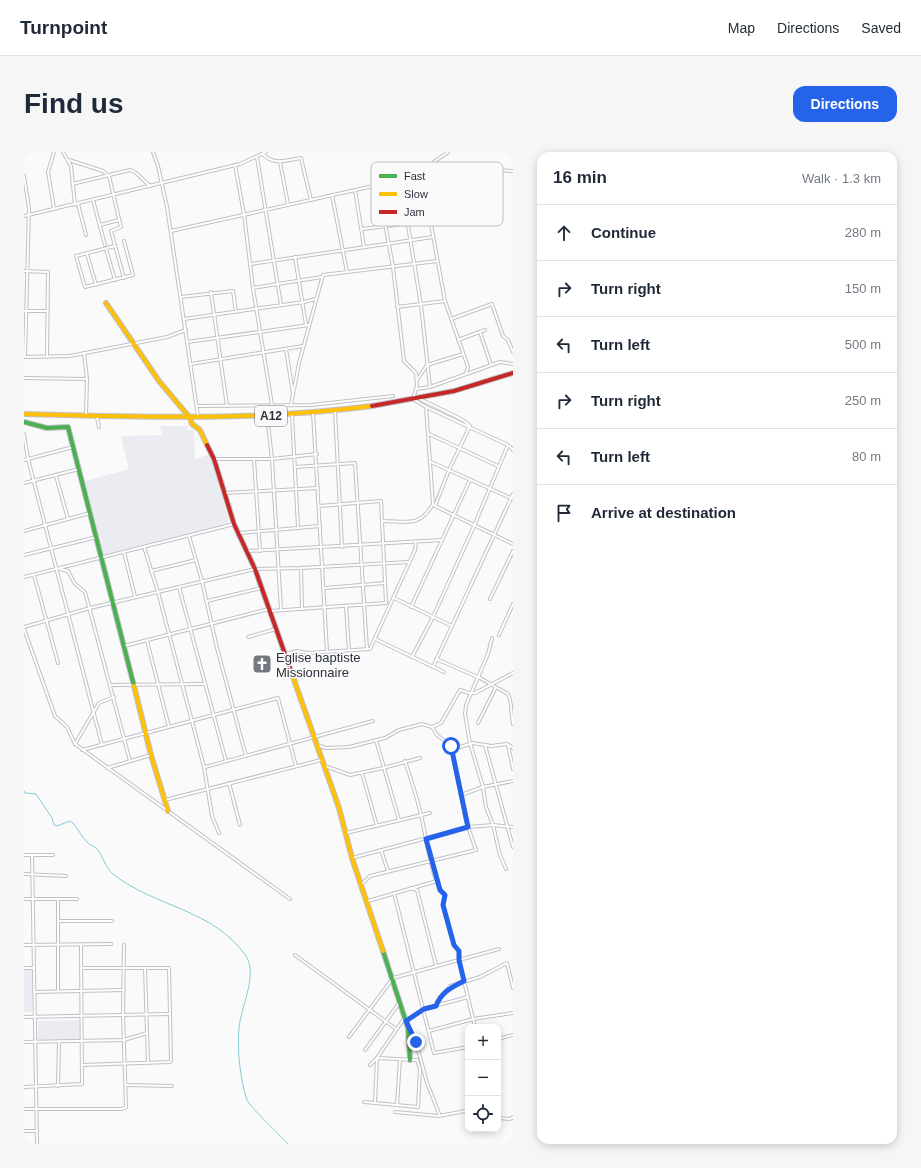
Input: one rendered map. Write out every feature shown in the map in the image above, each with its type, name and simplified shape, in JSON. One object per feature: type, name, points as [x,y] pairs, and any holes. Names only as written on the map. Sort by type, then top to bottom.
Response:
[{"type":"street","points":[[54,152],[48,172],[54,209]]},
{"type":"street","points":[[63,152],[69,160],[71,166],[72,184],[86,235]]},
{"type":"street","points":[[153,152],[162,182],[171,231],[198,406],[198,417]]},
{"type":"street","points":[[24,216],[235,165],[266,152]]},
{"type":"street","points":[[434,162],[448,152]]},
{"type":"street","points":[[263,154],[266,158],[280,162],[301,158],[311,200]]},
{"type":"street","points":[[257,157],[281,305]]},
{"type":"street","points":[[69,160],[103,171],[109,176],[120,228],[111,231],[124,278]]},
{"type":"street","points":[[280,162],[288,204]]},
{"type":"street","points":[[235,165],[244,214],[253,288],[272,405],[267,416],[272,459],[281,610]]},
{"type":"street","points":[[72,184],[130,170],[135,172],[150,186]]},
{"type":"street","points":[[503,171],[513,171]]},
{"type":"street","points":[[24,176],[29,208],[25,271],[26,311],[24,357],[70,356],[167,337],[186,330]]},
{"type":"street","points":[[171,231],[371,186]]},
{"type":"street","points":[[355,190],[364,247]]},
{"type":"street","points":[[332,195],[347,272]]},
{"type":"street","points":[[93,200],[105,245]]},
{"type":"street","points":[[100,225],[119,220]]},
{"type":"street","points":[[362,229],[392,226]]},
{"type":"street","points":[[406,226],[415,264],[430,387]]},
{"type":"street","points":[[431,226],[445,301],[468,367],[466,373]]},
{"type":"street","points":[[385,227],[392,267],[404,360],[408,366],[415,371],[417,381],[415,398]]},
{"type":"street","points":[[250,264],[342,249],[433,237]]},
{"type":"street","points":[[115,246],[76,256],[85,287],[133,275],[124,241]]},
{"type":"street","points":[[106,249],[115,280]]},
{"type":"street","points":[[87,254],[96,284]]},
{"type":"street","points":[[295,257],[307,325]]},
{"type":"street","points":[[253,288],[322,277],[324,274],[437,261]]},
{"type":"street","points":[[25,271],[48,272],[47,357]]},
{"type":"street","points":[[291,405],[307,325],[322,277]]},
{"type":"street","points":[[180,297],[211,292],[234,291],[236,312]]},
{"type":"street","points":[[211,292],[227,406]]},
{"type":"street","points":[[184,319],[257,310],[316,299]]},
{"type":"street","points":[[397,307],[445,301]]},
{"type":"street","points":[[106,303],[159,381],[190,418],[192,424],[200,430],[214,459],[234,524],[256,569],[261,588],[313,738],[339,808],[344,834],[368,901],[408,1028],[416,1042],[420,1069],[418,1107],[364,1102]]},
{"type":"street","points":[[451,319],[492,304],[503,336],[508,340],[513,352]]},
{"type":"street","points":[[26,311],[48,311]]},
{"type":"street","points":[[187,342],[261,330],[307,325]]},
{"type":"street","points":[[458,340],[485,330]]},
{"type":"street","points":[[480,332],[492,365]]},
{"type":"street","points":[[191,364],[303,346]]},
{"type":"street","points":[[286,349],[293,396]]},
{"type":"street","points":[[84,353],[87,379],[86,415]]},
{"type":"street","points":[[417,381],[427,366],[463,354]]},
{"type":"street","points":[[416,389],[430,387],[503,361],[513,364]]},
{"type":"street","name":"A12","points":[[24,414],[190,418],[292,415],[335,411],[415,398],[513,373]]},
{"type":"street","points":[[24,378],[87,379]]},
{"type":"street","points":[[198,406],[311,405],[393,396]]},
{"type":"street","points":[[415,398],[426,407],[470,426],[508,445],[513,450]]},
{"type":"street","points":[[415,398],[463,420],[470,426]]},
{"type":"street","points":[[382,521],[415,521],[423,517],[432,504],[431,462],[426,407]]},
{"type":"street","points":[[335,411],[342,547]]},
{"type":"street","points":[[313,413],[327,651]]},
{"type":"street","points":[[97,415],[99,427]]},
{"type":"street","points":[[292,415],[298,527]]},
{"type":"street","points":[[24,422],[47,428],[68,427],[97,536],[151,756],[168,811]]},
{"type":"street","points":[[435,506],[449,470],[470,426]]},
{"type":"street","points":[[24,434],[28,459],[47,525],[51,548],[58,569],[68,614],[102,745]]},
{"type":"street","points":[[429,434],[498,466]]},
{"type":"street","points":[[412,657],[433,617],[474,526],[508,445]]},
{"type":"street","points":[[24,460],[74,447]]},
{"type":"street","points":[[214,459],[294,458],[316,454]]},
{"type":"street","points":[[254,459],[260,551]]},
{"type":"street","points":[[431,462],[512,499]]},
{"type":"street","points":[[295,467],[355,463],[367,649]]},
{"type":"street","points":[[24,483],[79,469]]},
{"type":"street","points":[[56,476],[68,520]]},
{"type":"street","points":[[411,607],[470,480]]},
{"type":"street","points":[[225,493],[318,488]]},
{"type":"street","points":[[433,667],[513,494]]},
{"type":"street","points":[[319,506],[381,501],[386,603]]},
{"type":"street","points":[[432,504],[513,544]]},
{"type":"street","points":[[24,531],[91,513]]},
{"type":"street","points":[[24,577],[234,524]]},
{"type":"street","points":[[239,533],[320,526]]},
{"type":"street","points":[[24,555],[97,536]]},
{"type":"street","points":[[189,536],[202,581],[211,624],[246,756]]},
{"type":"street","points":[[248,551],[383,545],[442,540]]},
{"type":"street","points":[[284,654],[297,651],[308,653],[370,649],[376,639],[391,602],[410,562],[415,550],[416,541]]},
{"type":"street","points":[[144,547],[158,592],[181,685],[204,768],[209,788],[212,816],[219,833]]},
{"type":"street","points":[[124,552],[135,597]]},
{"type":"street","points":[[490,599],[513,552]]},
{"type":"street","points":[[151,570],[196,560]]},
{"type":"street","points":[[290,899],[75,744],[67,726],[55,716],[24,628],[46,620],[90,608],[256,569],[410,562]]},
{"type":"street","points":[[301,568],[302,609]]},
{"type":"street","points":[[58,569],[68,572],[75,584],[84,590],[112,686],[130,761]]},
{"type":"street","points":[[34,575],[58,663]]},
{"type":"street","points":[[324,588],[385,583]]},
{"type":"street","points":[[179,587],[226,762]]},
{"type":"street","points":[[207,601],[261,588]]},
{"type":"street","points":[[394,598],[452,626]]},
{"type":"street","points":[[124,646],[269,610],[324,608],[391,602]]},
{"type":"street","points":[[499,635],[513,604]]},
{"type":"street","points":[[346,606],[349,650]]},
{"type":"street","points":[[248,637],[276,629]]},
{"type":"street","points":[[492,638],[479,677],[466,705],[465,714],[470,743],[483,787],[486,807],[493,825],[500,855],[506,869]]},
{"type":"street","points":[[376,639],[444,672]]},
{"type":"street","points":[[147,641],[157,685],[169,727]]},
{"type":"street","points":[[436,659],[479,677],[508,694],[511,697],[510,710],[513,724]]},
{"type":"street","points":[[316,744],[326,748],[337,749],[376,740],[399,730],[422,724],[432,727],[441,723],[460,690],[472,694],[513,674]]},
{"type":"street","points":[[112,686],[204,684]]},
{"type":"street","points":[[478,723],[496,687]]},
{"type":"street","points":[[75,744],[93,711],[100,703],[114,697]]},
{"type":"street","points":[[82,750],[278,698],[296,766]]},
{"type":"street","points":[[204,768],[373,722]]},
{"type":"street","points":[[432,727],[437,735],[451,746],[460,747],[470,743],[485,745],[507,744],[513,748]]},
{"type":"street","points":[[376,740],[399,820]]},
{"type":"street","points":[[507,744],[513,769]]},
{"type":"street","points":[[485,745],[506,826],[513,846]]},
{"type":"street","points":[[362,884],[370,876],[476,850],[468,827],[451,746]]},
{"type":"street","points":[[107,768],[151,756]]},
{"type":"street","points":[[324,766],[350,775],[420,758]]},
{"type":"street","points":[[165,800],[321,760]]},
{"type":"street","points":[[405,762],[421,815],[437,881],[440,890],[445,895],[443,905],[454,945],[459,951],[459,960],[474,1024]]},
{"type":"street","points":[[362,773],[377,826]]},
{"type":"street","points":[[461,794],[483,787],[513,781]]},
{"type":"street","points":[[229,783],[240,825]]},
{"type":"street","points":[[344,834],[430,813]]},
{"type":"street","points":[[352,858],[468,827],[493,825],[513,827]]},
{"type":"street","points":[[381,850],[388,871]]},
{"type":"street","points":[[24,855],[54,856]]},
{"type":"street","points":[[32,855],[37,1144]]},
{"type":"street","points":[[24,874],[66,876]]},
{"type":"street","points":[[368,901],[437,881]]},
{"type":"street","points":[[411,888],[417,890],[436,965]]},
{"type":"street","points":[[394,893],[434,1053],[465,1048]]},
{"type":"street","points":[[24,899],[77,899]]},
{"type":"street","points":[[58,899],[58,991]]},
{"type":"street","points":[[58,921],[112,921]]},
{"type":"street","points":[[24,945],[111,944]]},
{"type":"street","points":[[24,1087],[82,1084],[81,945]]},
{"type":"street","points":[[24,1109],[124,1108],[126,1085],[123,1015],[124,945]]},
{"type":"street","points":[[349,1037],[393,978],[413,971],[499,949]]},
{"type":"street","points":[[295,955],[396,1029]]},
{"type":"street","points":[[436,1006],[439,999],[450,986],[488,974],[507,963],[513,988]]},
{"type":"street","points":[[24,968],[34,968]]},
{"type":"street","points":[[81,968],[169,968],[171,1061],[82,1065]]},
{"type":"street","points":[[146,968],[148,1063]]},
{"type":"street","points":[[34,992],[124,990]]},
{"type":"street","points":[[370,1065],[377,1058],[396,1029],[405,1019],[424,1009],[468,997]]},
{"type":"street","points":[[365,1050],[400,1001]]},
{"type":"street","points":[[429,1031],[473,1019],[513,1013]]},
{"type":"street","points":[[24,1017],[146,1016],[170,1014]]},
{"type":"street","points":[[408,1028],[410,1060]]},
{"type":"street","points":[[24,1042],[124,1040],[147,1033]]},
{"type":"street","points":[[501,1038],[513,1035]]},
{"type":"street","points":[[58,1086],[60,1041]]},
{"type":"street","points":[[377,1058],[419,1060]]},
{"type":"street","points":[[375,1103],[377,1058]]},
{"type":"street","points":[[397,1105],[400,1060]]},
{"type":"street","points":[[419,1060],[434,1104],[440,1116]]},
{"type":"street","points":[[126,1085],[172,1086]]},
{"type":"street","points":[[395,1112],[440,1116],[465,1111]]},
{"type":"street","points":[[501,1118],[510,1119],[513,1117]]},
{"type":"street","points":[[24,1131],[37,1131]]},
{"type":"shaded area","points":[[160,426],[187,426],[187,430],[194,430],[195,459],[211,454],[229,523],[104,555],[85,481],[129,469],[121,436],[162,435]]},
{"type":"shaded area","points":[[24,970],[32,970],[32,1012],[24,1012]]},
{"type":"shaded area","points":[[80,1020],[80,1039],[38,1040],[38,1021]]},
{"type":"waterway","points":[[24,791],[25,793],[36,794],[52,818],[54,825],[57,826],[70,821],[73,823],[83,838],[98,850],[113,874],[129,885],[201,918],[233,940],[246,956],[249,964],[250,981],[240,1019],[238,1037],[243,1083],[249,1104],[288,1144]]},
{"type":"traffic: fast","points":[[24,422],[47,428],[68,427],[134,686]]},
{"type":"traffic: fast","points":[[383,951],[408,1028],[410,1060]]},
{"type":"traffic: slow","points":[[106,303],[159,381],[190,418],[192,424],[200,430],[207,445]]},
{"type":"traffic: slow","points":[[24,414],[154,417],[242,416],[328,411],[372,406]]},
{"type":"traffic: slow","points":[[292,674],[339,808],[352,858],[383,951]]},
{"type":"traffic: slow","points":[[134,686],[151,755],[168,811]]},
{"type":"traffic: jam","points":[[372,406],[454,391],[513,373]]},
{"type":"traffic: jam","points":[[207,445],[214,459],[234,524],[255,569],[292,674]]},
{"type":"place","name":"Eglise baptiste Missionnaire","points":[[262,664]]},
{"type":"route","points":[[416,1042],[408,1028],[406,1021],[424,1009],[436,1006],[439,999],[450,986],[464,981],[459,960],[459,951],[454,945],[443,905],[445,895],[440,890],[426,839],[468,827],[451,746]]}]
